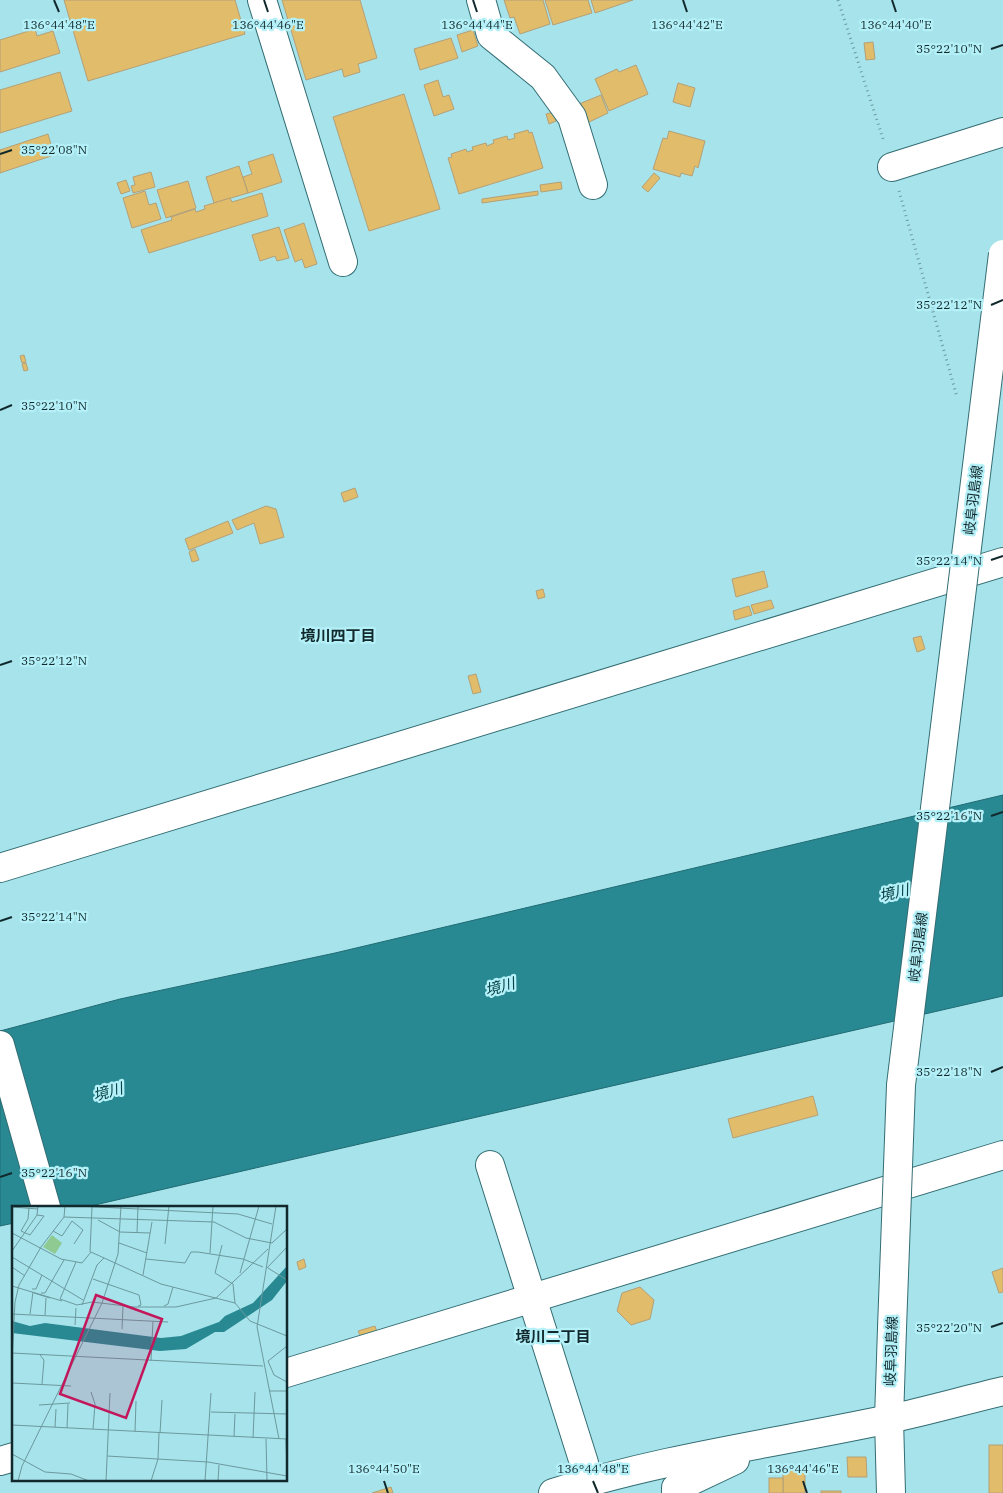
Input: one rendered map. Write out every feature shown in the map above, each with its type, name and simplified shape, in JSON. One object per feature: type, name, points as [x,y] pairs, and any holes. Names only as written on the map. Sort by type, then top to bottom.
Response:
[{"type":"street","points":[[262,0],[343,262]]},
{"type":"street","points":[[481,0],[491,35],[543,77],[572,117],[593,185]]},
{"type":"street","points":[[892,167],[1003,132]]},
{"type":"street","name":"岐阜羽島線","points":[[891,1493],[889,1419],[901,1086],[1003,254]]},
{"type":"street","points":[[0,868],[1003,562]]},
{"type":"street","points":[[0,1045],[46,1206]]},
{"type":"street","points":[[288,1372],[1003,1156]]},
{"type":"street","points":[[490,1166],[584,1463],[585,1482]]},
{"type":"street","points":[[553,1493],[585,1482],[742,1446],[889,1419],[1003,1391]]},
{"type":"street","points":[[676,1493],[676,1488],[740,1458],[742,1446]]},
{"type":"path","points":[[838,0],[892,167],[960,404]]},
{"type":"water","name":"境川","points":[[1003,795],[1003,996],[90,1206],[12,1206],[12,1223],[0,1226],[0,1031],[120,999],[335,953]]},
{"type":"building","points":[[64,0],[235,0],[245,34],[88,81]]},
{"type":"building","points":[[282,0],[360,0],[377,58],[358,64],[360,72],[344,77],[342,69],[306,80]]},
{"type":"building","points":[[504,0],[543,0],[550,24],[520,34],[514,17],[510,18]]},
{"type":"building","points":[[545,0],[588,0],[592,13],[553,25]]},
{"type":"building","points":[[591,0],[633,0],[595,13]]},
{"type":"building","points":[[35,29],[37,36],[53,31],[60,53],[0,72],[0,40]]},
{"type":"building","points":[[473,30],[478,46],[462,52],[457,35]]},
{"type":"building","points":[[451,38],[458,58],[420,70],[414,49]]},
{"type":"building","points":[[873,42],[875,59],[866,60],[864,43]]},
{"type":"building","points":[[636,65],[648,94],[609,111],[595,79],[617,69],[619,72]]},
{"type":"building","points":[[60,72],[72,111],[0,133],[0,90]]},
{"type":"building","points":[[438,80],[443,97],[449,95],[454,109],[434,116],[424,85]]},
{"type":"building","points":[[678,83],[695,88],[690,107],[673,102]]},
{"type":"building","points":[[404,94],[440,209],[369,231],[333,117]]},
{"type":"building","points":[[601,95],[608,113],[587,123],[579,104]]},
{"type":"building","points":[[554,112],[556,121],[549,124],[546,114]]},
{"type":"building","points":[[528,130],[529,133],[532,132],[543,168],[459,194],[448,158],[452,157],[451,154],[466,149],[467,152],[473,150],[472,147],[486,143],[487,146],[494,143],[493,140],[507,136],[508,140],[515,138],[514,134]]},
{"type":"building","points":[[669,131],[705,141],[698,168],[695,166],[692,176],[681,173],[680,177],[653,169],[663,138],[667,139]]},
{"type":"building","points":[[48,134],[54,155],[0,173],[0,150]]},
{"type":"building","points":[[273,154],[282,182],[248,193],[243,177],[252,174],[248,162]]},
{"type":"building","points":[[239,166],[248,193],[214,203],[206,177]]},
{"type":"building","points":[[151,172],[155,187],[133,193],[131,186],[135,185],[133,177]]},
{"type":"building","points":[[654,173],[660,178],[648,192],[642,187]]},
{"type":"building","points":[[126,180],[130,191],[121,194],[117,183]]},
{"type":"building","points":[[188,181],[196,208],[166,218],[157,190]]},
{"type":"building","points":[[561,182],[562,189],[541,192],[540,185]]},
{"type":"building","points":[[145,191],[149,205],[156,203],[161,219],[132,228],[123,198]]},
{"type":"building","points":[[538,191],[538,195],[482,203],[482,199]]},
{"type":"building","points":[[262,193],[268,216],[149,253],[141,230],[172,220],[171,217],[195,209],[196,212],[205,209],[204,206],[230,198],[232,202]]},
{"type":"building","points":[[304,223],[317,264],[305,268],[302,259],[295,262],[284,230]]},
{"type":"building","points":[[279,227],[289,258],[277,261],[275,256],[260,261],[252,235]]},
{"type":"building","points":[[24,355],[26,362],[22,363],[20,356]]},
{"type":"building","points":[[26,363],[28,370],[24,371],[22,364]]},
{"type":"building","points":[[355,488],[358,497],[344,502],[341,493]]},
{"type":"building","points":[[266,506],[276,509],[284,537],[260,544],[254,523],[237,530],[232,520]]},
{"type":"building","points":[[228,521],[233,533],[189,550],[185,539]]},
{"type":"building","points":[[195,549],[199,560],[192,562],[189,552]]},
{"type":"building","points":[[764,571],[768,587],[736,597],[732,579]]},
{"type":"building","points":[[543,589],[545,597],[538,599],[536,591]]},
{"type":"building","points":[[771,600],[774,608],[754,614],[751,605]]},
{"type":"building","points":[[749,606],[752,615],[735,620],[733,611]]},
{"type":"building","points":[[921,636],[925,649],[917,652],[913,638]]},
{"type":"building","points":[[476,674],[481,692],[473,694],[468,676]]},
{"type":"building","points":[[813,1096],[818,1115],[733,1138],[728,1119]]},
{"type":"building","points":[[304,1259],[306,1267],[299,1270],[297,1262]]},
{"type":"building","points":[[1003,1268],[1003,1292],[999,1293],[992,1272]]},
{"type":"building","points":[[640,1287],[654,1300],[650,1319],[631,1325],[617,1311],[622,1293]]},
{"type":"building","points":[[375,1326],[377,1332],[361,1337],[358,1331]]},
{"type":"building","points":[[989,1445],[1003,1445],[1003,1493],[989,1493]]},
{"type":"building","points":[[847,1457],[866,1457],[867,1477],[848,1477]]},
{"type":"building","points":[[783,1469],[805,1469],[805,1493],[783,1493]]},
{"type":"building","points":[[769,1478],[783,1478],[783,1493],[769,1493]]},
{"type":"building","points":[[391,1487],[393,1493],[372,1493]]},
{"type":"building","points":[[821,1491],[841,1491],[841,1493],[821,1493]]},
{"type":"district","name":"境川四丁目","points":[[338,636]]},
{"type":"district","name":"境川二丁目","points":[[553,1337]]}]
